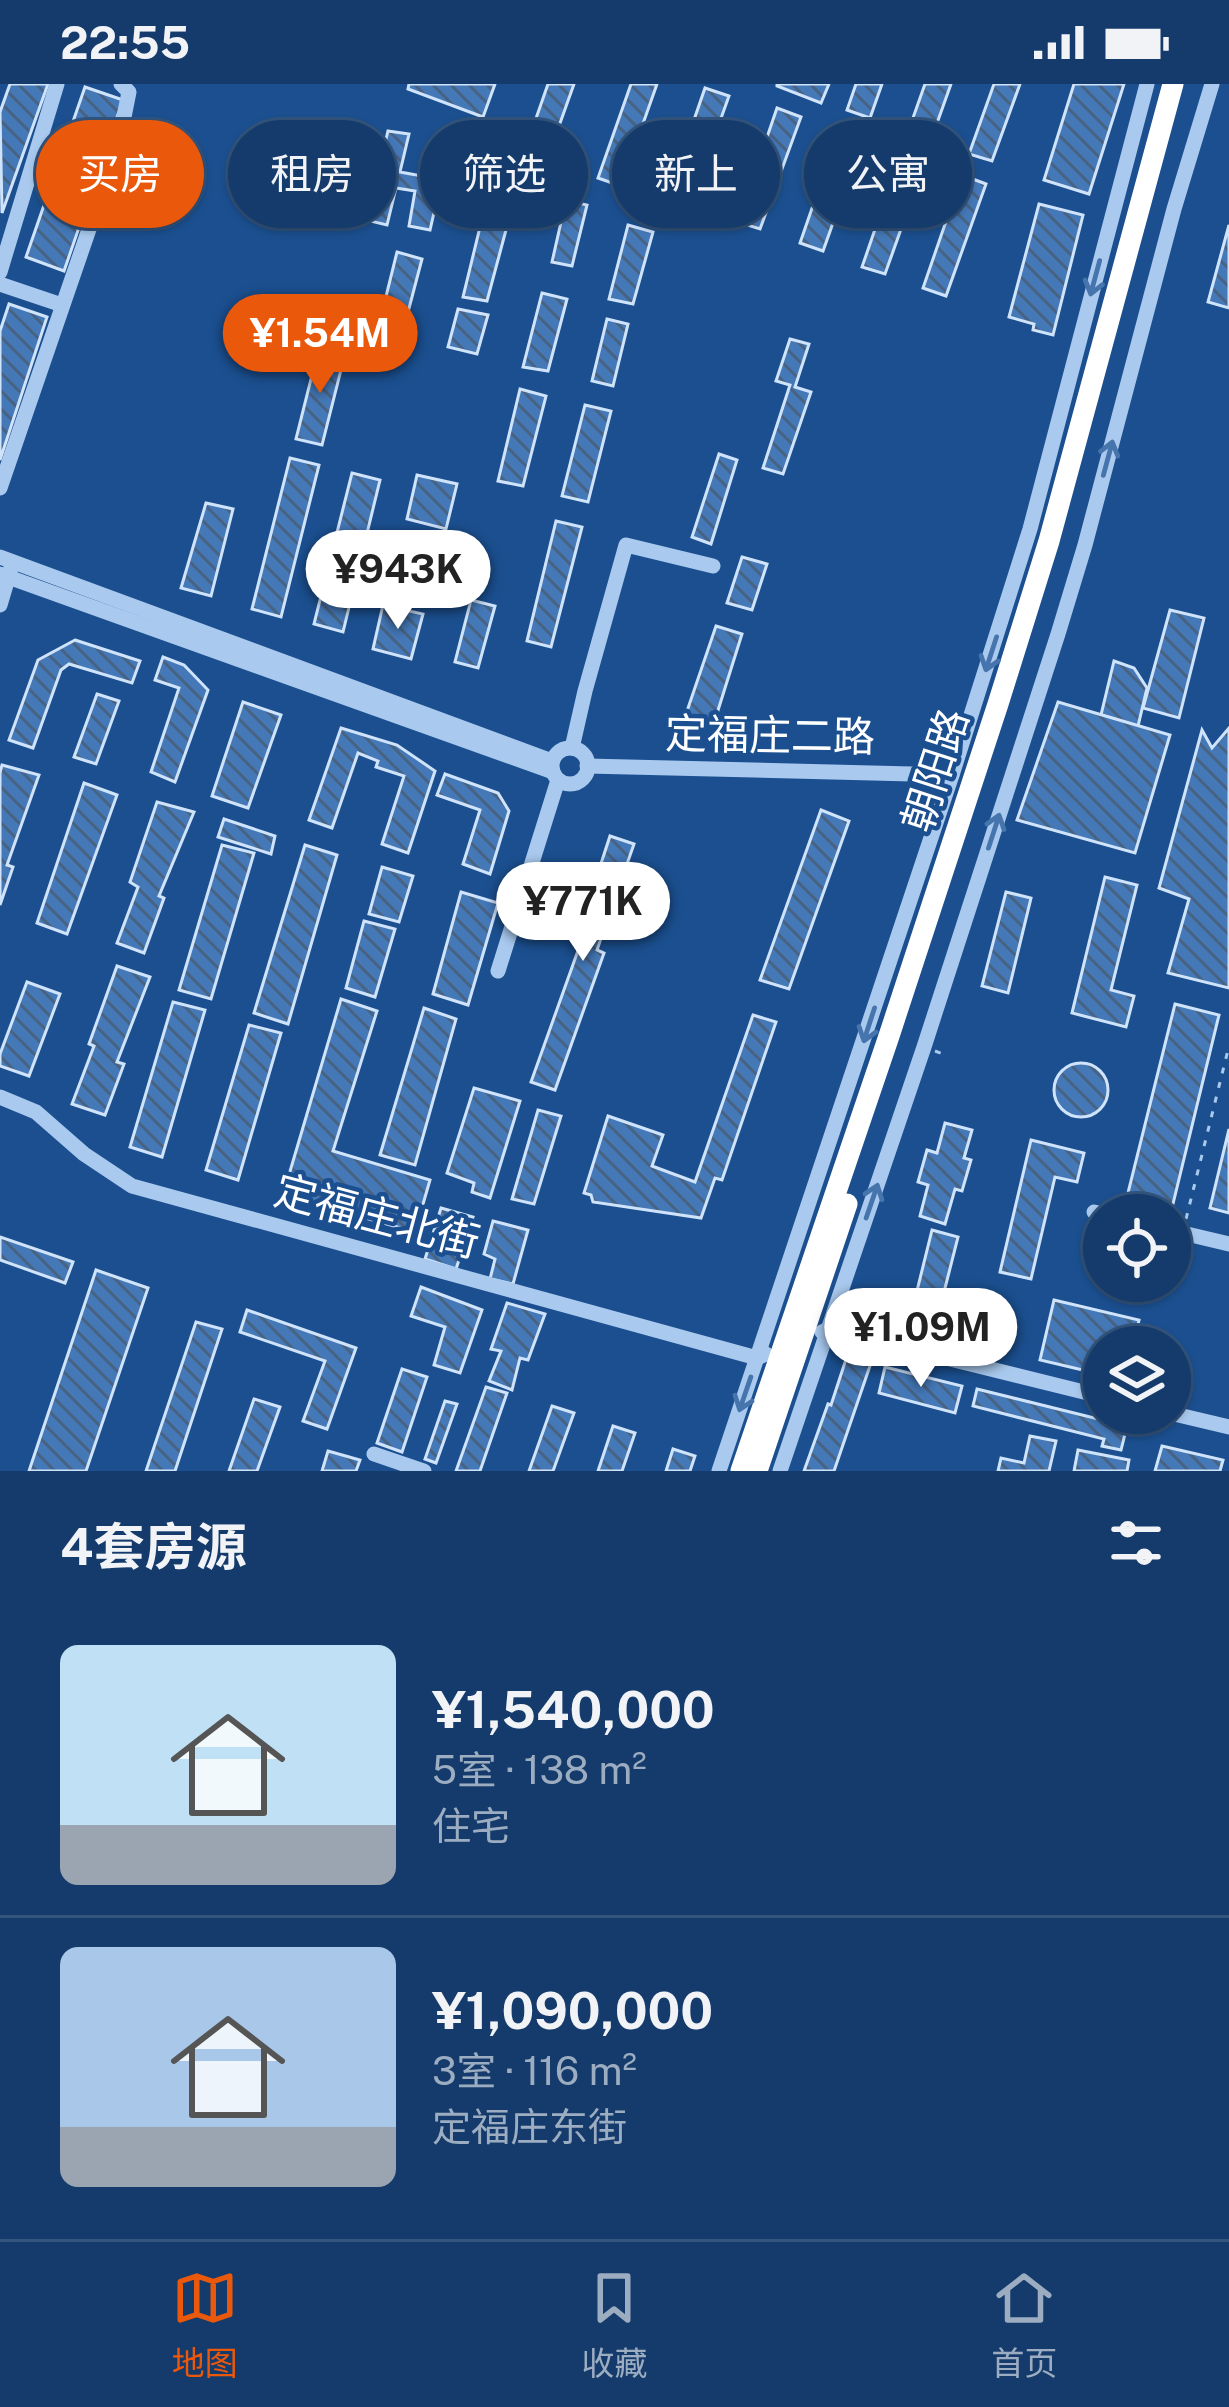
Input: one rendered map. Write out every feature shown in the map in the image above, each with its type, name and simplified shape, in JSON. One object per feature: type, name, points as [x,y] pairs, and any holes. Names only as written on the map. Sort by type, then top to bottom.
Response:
[{"type":"highway","name":"朝阳路","points":[[757,1471],[792,1344],[1049,541],[1173,84]]},
{"type":"highway","name":"朝阳路","points":[[741,1471],[792,1344],[1004,729],[1062,545],[1188,84]]},
{"type":"street","points":[[0,272],[56,84]]},
{"type":"street","points":[[0,488],[119,142],[129,92],[121,84]]},
{"type":"street","name":"朝阳路","points":[[719,1471],[1030,529],[1147,84]]},
{"type":"street","name":"朝阳路","points":[[780,1471],[1058,634],[1212,84]]},
{"type":"street","points":[[0,284],[62,305]]},
{"type":"street","points":[[572,748],[626,544],[712,566]]},
{"type":"street","points":[[0,605],[5,568],[554,771]]},
{"type":"street","points":[[498,971],[558,752],[572,748],[585,756],[587,766]]},
{"type":"street","name":"定福庄二路","points":[[554,771],[567,784],[584,777],[587,766],[952,775]]},
{"type":"street","name":"定福庄北街","points":[[0,1097],[36,1112],[84,1154],[132,1186],[757,1358]]},
{"type":"street","points":[[1191,1235],[1229,1244]]},
{"type":"street","points":[[757,1358],[829,1329],[1083,1391]]},
{"type":"street","points":[[1191,1418],[1229,1427]]},
{"type":"street","points":[[374,1454],[424,1471]]},
{"type":"path","points":[[1187,1194],[1229,1046]]},
{"type":"building","points":[[10,84],[48,84],[2,213],[0,112]]},
{"type":"building","points":[[409,84],[495,84],[483,117],[408,89]]},
{"type":"building","points":[[548,84],[574,84],[561,120],[535,120]]},
{"type":"building","points":[[631,84],[657,84],[644,120],[618,120]]},
{"type":"building","points":[[777,84],[829,84],[821,103]]},
{"type":"building","points":[[856,84],[882,84],[870,118],[847,110]]},
{"type":"building","points":[[925,84],[951,84],[938,120],[912,120]]},
{"type":"building","points":[[994,84],[1020,84],[992,161],[972,155]]},
{"type":"building","points":[[1074,84],[1124,84],[1089,194],[1044,180]]},
{"type":"building","points":[[85,87],[123,100],[116,120],[74,120]]},
{"type":"building","points":[[705,88],[729,96],[720,120],[694,120]]},
{"type":"building","points":[[777,108],[801,117],[780,174],[780,120],[773,120]]},
{"type":"building","points":[[396,132],[409,134],[400,172],[420,176],[420,228],[430,230],[409,226],[415,191],[396,188]]},
{"type":"building","points":[[612,138],[612,183],[598,178]]},
{"type":"building","points":[[972,179],[986,184],[972,223]]},
{"type":"building","points":[[1039,204],[1083,215],[1053,335],[1009,317]]},
{"type":"building","points":[[1229,225],[1229,308],[1208,302]]},
{"type":"building","points":[[36,228],[79,228],[64,271],[26,257]]},
{"type":"building","points":[[480,228],[506,230],[487,301],[463,297]]},
{"type":"building","points":[[560,228],[581,228],[572,266],[552,262]]},
{"type":"building","points":[[627,228],[653,232],[633,304],[609,299]]},
{"type":"building","points":[[805,228],[831,228],[823,251],[800,243]]},
{"type":"building","points":[[875,228],[901,228],[885,274],[862,267]]},
{"type":"building","points":[[944,228],[970,228],[946,296],[923,288]]},
{"type":"building","points":[[397,252],[422,259],[402,335],[378,329]]},
{"type":"building","points":[[542,293],[567,299],[548,371],[523,367]]},
{"type":"building","points":[[9,304],[47,317],[0,460],[0,331]]},
{"type":"building","points":[[458,309],[488,315],[477,354],[448,347]]},
{"type":"building","points":[[607,319],[628,324],[613,386],[592,381]]},
{"type":"building","points":[[790,339],[809,344],[795,387],[811,392],[783,474],[763,468],[790,385],[776,381]]},
{"type":"building","points":[[319,347],[345,354],[322,445],[296,439]]},
{"type":"building","points":[[520,389],[546,396],[523,486],[498,481]]},
{"type":"building","points":[[585,405],[611,411],[588,502],[562,496]]},
{"type":"building","points":[[719,454],[737,460],[711,544],[692,537]]},
{"type":"building","points":[[290,458],[319,465],[281,617],[252,609]]},
{"type":"building","points":[[352,473],[380,480],[343,632],[314,624]]},
{"type":"building","points":[[417,475],[457,484],[446,529],[407,519]]},
{"type":"building","points":[[206,503],[233,509],[211,596],[181,588]]},
{"type":"building","points":[[556,521],[582,527],[551,647],[527,641]]},
{"type":"building","points":[[399,539],[425,544],[411,602],[386,596]]},
{"type":"building","points":[[742,557],[767,564],[752,610],[727,603]]},
{"type":"building","points":[[471,600],[495,606],[478,668],[455,662]]},
{"type":"building","points":[[383,605],[423,614],[411,659],[373,649]]},
{"type":"building","points":[[1170,610],[1204,618],[1179,718],[1143,708]]},
{"type":"building","points":[[716,626],[742,634],[714,723],[686,714]]},
{"type":"building","points":[[75,640],[140,661],[132,683],[69,664],[61,670],[33,748],[9,740],[38,660]]},
{"type":"building","points":[[163,657],[184,665],[208,690],[175,782],[151,772],[179,688],[155,680]]},
{"type":"building","points":[[1114,661],[1134,668],[1147,688],[1138,726],[1101,715]]},
{"type":"building","points":[[97,694],[119,701],[96,764],[74,757]]},
{"type":"building","points":[[243,702],[281,715],[248,808],[212,796]]},
{"type":"building","points":[[1058,702],[1170,735],[1135,853],[1017,820]]},
{"type":"building","points":[[341,728],[397,745],[435,771],[408,853],[382,844],[404,776],[376,767],[378,761],[358,753],[332,828],[309,820]]},
{"type":"building","points":[[1229,728],[1229,988],[1168,973],[1189,899],[1159,888],[1202,730],[1212,748]]},
{"type":"building","points":[[2,765],[39,775],[7,865],[13,867],[0,905],[0,773]]},
{"type":"building","points":[[445,774],[498,793],[509,811],[490,874],[463,864],[480,810],[437,795]]},
{"type":"building","points":[[84,783],[117,795],[67,934],[37,923]]},
{"type":"building","points":[[157,802],[194,812],[159,896],[164,898],[144,953],[117,943],[138,887],[130,882]]},
{"type":"building","points":[[821,810],[849,821],[789,989],[760,980]]},
{"type":"building","points":[[224,819],[275,836],[271,854],[218,837]]},
{"type":"building","points":[[610,836],[634,844],[597,950],[604,953],[555,1090],[531,1082],[580,945],[575,943]]},
{"type":"building","points":[[222,845],[254,853],[211,999],[179,990]]},
{"type":"building","points":[[305,845],[337,855],[288,1024],[254,1013]]},
{"type":"building","points":[[382,867],[413,876],[399,922],[369,914]]},
{"type":"building","points":[[1105,877],[1137,885],[1111,990],[1134,996],[1126,1027],[1072,1013]]},
{"type":"building","points":[[461,892],[498,903],[468,1005],[433,994]]},
{"type":"building","points":[[1006,892],[1031,898],[1008,993],[982,986]]},
{"type":"building","points":[[364,921],[395,929],[375,997],[346,988]]},
{"type":"building","points":[[117,966],[150,977],[117,1062],[124,1064],[105,1115],[72,1104]]},
{"type":"building","points":[[27,982],[60,994],[29,1076],[0,1066],[0,1054]]},
{"type":"building","points":[[341,999],[377,1011],[333,1151],[430,1180],[415,1232],[283,1195]]},
{"type":"building","points":[[173,1002],[205,1010],[162,1157],[130,1147]]},
{"type":"building","points":[[1175,1004],[1219,1015],[1175,1194],[1128,1194]]},
{"type":"building","points":[[424,1008],[456,1019],[415,1165],[380,1155]]},
{"type":"building","points":[[753,1015],[776,1022],[722,1180],[715,1178],[701,1218],[593,1202],[584,1193],[608,1116],[663,1135],[652,1166],[695,1182]]},
{"type":"building","points":[[249,1025],[281,1033],[238,1180],[206,1170]]},
{"type":"building","points":[[1081,1063],[1100,1071],[1108,1090],[1100,1109],[1081,1117],[1062,1109],[1054,1090],[1062,1071]]},
{"type":"building","points":[[474,1088],[520,1101],[490,1198],[472,1192],[474,1183],[447,1173]]},
{"type":"building","points":[[538,1110],[561,1116],[534,1204],[512,1199]]},
{"type":"building","points":[[945,1123],[972,1130],[964,1158],[971,1160],[962,1191],[955,1189],[945,1224],[920,1216],[928,1185],[918,1182],[927,1150],[937,1153]]},
{"type":"building","points":[[1229,1129],[1229,1213],[1210,1208]]},
{"type":"building","points":[[1031,1140],[1084,1153],[1077,1182],[1055,1177],[1031,1279],[1000,1272]]},
{"type":"building","points":[[441,1208],[473,1217],[456,1269],[425,1259]]},
{"type":"building","points":[[493,1221],[528,1230],[513,1284],[490,1279],[495,1259],[484,1254]]},
{"type":"building","points":[[932,1230],[958,1237],[942,1300],[994,1313],[989,1337],[922,1320],[925,1310],[913,1307]]},
{"type":"building","points":[[0,1237],[73,1262],[65,1283],[0,1260]]},
{"type":"building","points":[[96,1270],[148,1288],[86,1471],[29,1471]]},
{"type":"building","points":[[421,1287],[482,1310],[460,1373],[434,1365],[445,1327],[411,1316]]},
{"type":"building","points":[[1054,1300],[1139,1320],[1138,1326],[1083,1326],[1083,1370],[1040,1360]]},
{"type":"building","points":[[507,1303],[545,1314],[528,1360],[520,1358],[512,1390],[489,1381],[501,1351],[491,1349]]},
{"type":"building","points":[[247,1310],[356,1348],[327,1429],[303,1421],[325,1361],[240,1332]]},
{"type":"building","points":[[196,1322],[222,1329],[175,1471],[146,1471]]},
{"type":"building","points":[[848,1353],[872,1360],[834,1471],[804,1471],[831,1405]]},
{"type":"building","points":[[885,1367],[962,1386],[955,1413],[879,1393]]},
{"type":"building","points":[[402,1369],[427,1377],[402,1452],[377,1443]]},
{"type":"building","points":[[486,1387],[507,1393],[480,1471],[456,1471]]},
{"type":"building","points":[[977,1389],[1083,1415],[1083,1434],[973,1406]]},
{"type":"building","points":[[254,1399],[280,1407],[257,1471],[229,1471]]},
{"type":"building","points":[[445,1401],[457,1404],[436,1463],[425,1459]]},
{"type":"building","points":[[552,1406],[574,1413],[553,1471],[529,1471]]},
{"type":"building","points":[[613,1426],[635,1433],[622,1471],[598,1471]]},
{"type":"building","points":[[1084,1434],[1125,1434],[1121,1450],[1102,1446],[1104,1439]]},
{"type":"building","points":[[1030,1436],[1056,1441],[1049,1471],[998,1471],[1001,1458],[1024,1463]]},
{"type":"building","points":[[1162,1446],[1223,1460],[1220,1471],[1155,1471]]},
{"type":"building","points":[[673,1449],[695,1456],[690,1471],[666,1471]]},
{"type":"building","points":[[1078,1450],[1129,1460],[1127,1471],[1074,1471]]},
{"type":"building","points":[[328,1451],[360,1460],[356,1471],[322,1471]]}]
